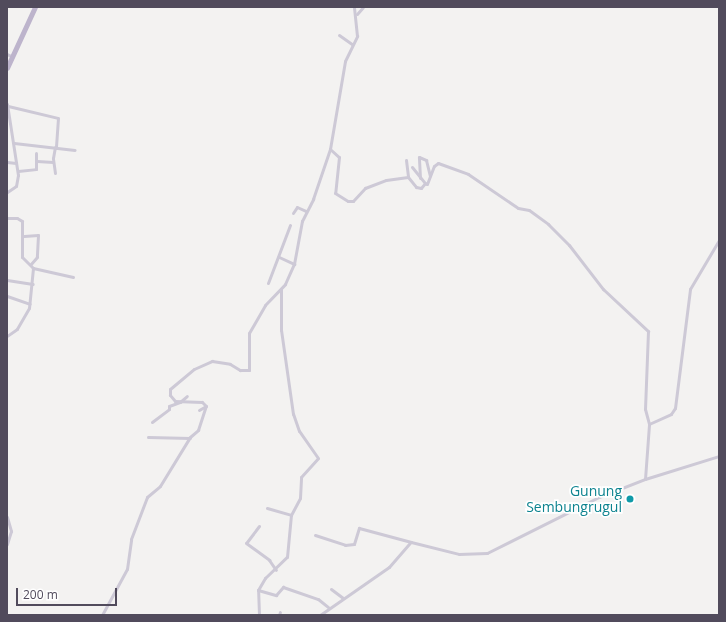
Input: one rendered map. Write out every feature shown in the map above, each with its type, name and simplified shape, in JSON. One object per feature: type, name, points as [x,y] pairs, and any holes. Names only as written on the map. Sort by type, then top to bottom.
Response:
[{"type":"main road","points":[[7,68],[9,55],[35,7]]},
{"type":"street","points":[[180,402],[172,398],[170,393],[172,387],[203,365],[214,361],[232,365],[240,370],[249,370],[249,333],[265,305],[281,289],[294,264],[306,211],[313,199],[330,149],[338,91],[352,44],[357,36],[357,14],[354,7]]},
{"type":"street","points":[[357,14],[363,7]]},
{"type":"street","points":[[339,35],[352,44]]},
{"type":"street","points":[[7,192],[16,186],[18,171],[7,105],[58,118],[53,162],[55,173]]},
{"type":"street","points":[[14,143],[75,150]]},
{"type":"street","points":[[330,149],[339,157],[335,193],[348,201],[355,200],[362,190],[380,182],[408,177]]},
{"type":"street","points":[[18,171],[34,171],[37,161],[36,153]]},
{"type":"street","points":[[420,178],[419,157],[426,160],[431,176]]},
{"type":"street","points":[[406,160],[408,177],[418,188],[425,183],[427,184],[436,163],[460,170],[501,194],[518,208],[529,210],[556,231],[603,289],[646,329],[645,409],[649,424],[645,479]]},
{"type":"street","points":[[37,161],[53,162]]},
{"type":"street","points":[[7,162],[16,163]]},
{"type":"street","points":[[412,167],[425,183]]},
{"type":"street","points":[[293,213],[297,208],[306,211]]},
{"type":"street","points":[[7,218],[21,219],[24,236],[22,260],[32,264],[34,268],[30,304],[17,329],[7,336]]},
{"type":"street","points":[[268,283],[290,225]]},
{"type":"street","points":[[24,236],[38,235],[36,257],[32,264]]},
{"type":"street","points":[[649,424],[675,410],[690,289],[719,240]]},
{"type":"street","points":[[279,256],[294,264]]},
{"type":"street","points":[[34,268],[73,277]]},
{"type":"street","points":[[7,280],[33,284]]},
{"type":"street","points":[[259,615],[258,590],[262,582],[288,557],[291,515],[300,498],[302,474],[318,456],[299,431],[291,408],[281,330],[281,289]]},
{"type":"street","points":[[7,296],[30,304]]},
{"type":"street","points":[[180,402],[187,396]]},
{"type":"street","points":[[152,422],[169,409],[169,406],[180,402],[204,402],[206,406]]},
{"type":"street","points":[[199,410],[206,406]]},
{"type":"street","points":[[102,615],[127,569],[131,539],[147,498],[160,486],[190,438],[199,428],[206,406]]},
{"type":"street","points":[[148,438],[190,438]]},
{"type":"street","points":[[315,535],[345,545],[354,544],[359,528],[459,554],[487,553],[584,504],[645,479],[719,456]]},
{"type":"street","points":[[267,508],[291,515]]},
{"type":"street","points":[[7,517],[11,531],[7,544]]},
{"type":"street","points":[[259,526],[246,543],[269,560],[276,570]]},
{"type":"street","points":[[320,615],[328,607],[389,567],[411,542]]},
{"type":"street","points":[[258,590],[276,595],[283,587],[318,599],[328,607]]},
{"type":"street","points":[[330,589],[343,598]]},
{"type":"place","name":"Gunung Sembungrugul","points":[[630,499]]}]
